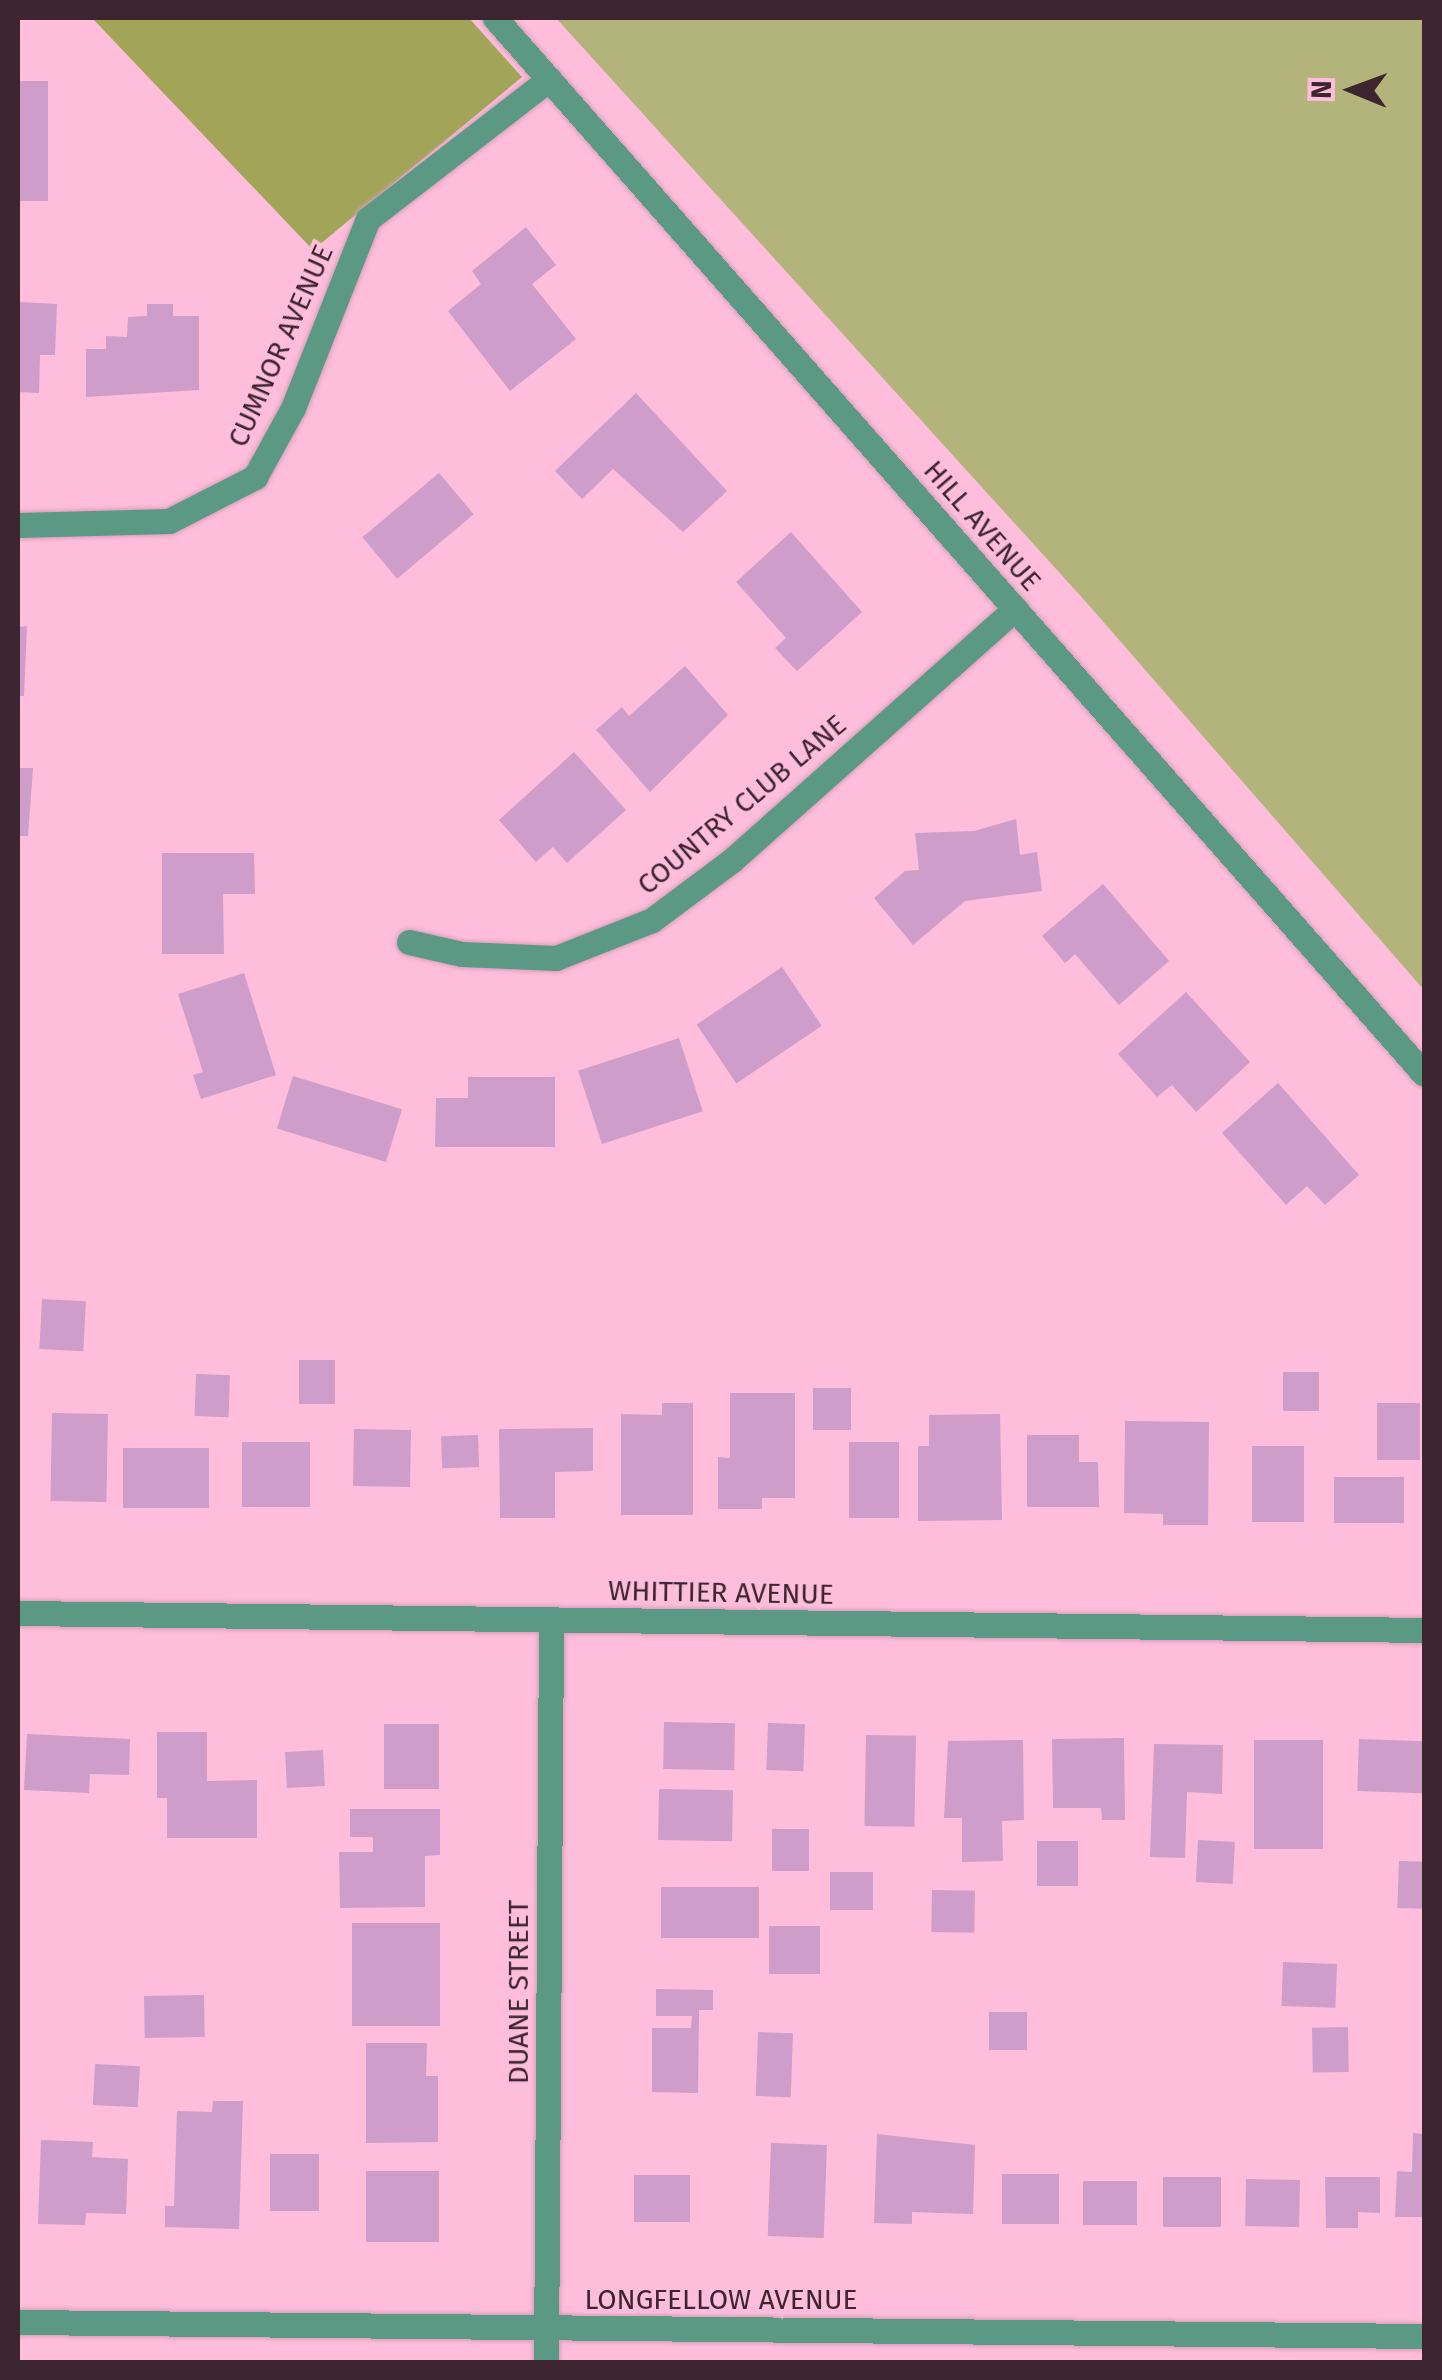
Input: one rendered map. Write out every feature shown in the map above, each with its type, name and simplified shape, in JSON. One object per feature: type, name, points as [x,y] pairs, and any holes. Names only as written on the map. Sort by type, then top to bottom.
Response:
[{"type":"street","name":"HILL AVENUE","points":[[495,18],[1424,1074]]},
{"type":"street","name":"CUMNOR AVENUE","points":[[18,525],[169,522],[255,477],[293,408],[368,219],[549,79]]},
{"type":"street","name":"COUNTRY CLUB LANE","points":[[409,942],[462,954],[556,958],[652,920],[731,861],[1015,609]]},
{"type":"street","name":"WHITTIER AVENUE","points":[[18,1613],[1424,1630]]},
{"type":"street","name":"DUANE STREET","points":[[546,2362],[552,1622]]},
{"type":"street","name":"LONGFELLOW AVENUE","points":[[18,2322],[1424,2336]]},
{"type":"green space","points":[[92,18],[469,18],[522,77],[313,250]]},
{"type":"green space","points":[[556,18],[1424,18],[1424,990],[1086,602]]},
{"type":"building","points":[[18,81],[48,81],[48,201],[18,201]]},
{"type":"building","points":[[526,227],[556,265],[532,284],[576,339],[510,391],[448,311],[481,284],[472,271]]},
{"type":"building","points":[[18,302],[57,304],[55,355],[40,355],[39,393],[18,392]]},
{"type":"building","points":[[147,304],[173,304],[173,316],[199,316],[199,390],[86,397],[86,349],[106,349],[106,336],[127,337],[128,317],[147,316]]},
{"type":"building","points":[[636,393],[727,491],[683,532],[613,469],[582,499],[555,471]]},
{"type":"building","points":[[439,473],[474,514],[397,579],[362,537]]},
{"type":"building","points":[[791,532],[862,612],[797,671],[775,648],[786,638],[736,582]]},
{"type":"building","points":[[27,626],[24,696],[18,696],[18,627]]},
{"type":"building","points":[[685,666],[728,715],[650,792],[596,730],[622,707],[629,716]]},
{"type":"building","points":[[574,752],[626,810],[567,863],[553,847],[536,862],[499,820]]},
{"type":"building","points":[[18,768],[33,768],[28,836],[18,836]]},
{"type":"building","points":[[1016,819],[1020,855],[1037,852],[1042,891],[965,901],[913,945],[874,898],[905,871],[919,870],[915,833],[974,831]]},
{"type":"building","points":[[162,853],[254,853],[255,894],[223,894],[224,954],[162,954]]},
{"type":"building","points":[[1103,884],[1169,961],[1119,1005],[1075,954],[1065,963],[1042,936]]},
{"type":"building","points":[[782,967],[822,1026],[736,1083],[697,1025]]},
{"type":"building","points":[[244,973],[276,1075],[201,1099],[193,1075],[203,1072],[178,994]]},
{"type":"building","points":[[1186,992],[1250,1062],[1196,1112],[1172,1085],[1157,1097],[1118,1054]]},
{"type":"building","points":[[679,1038],[703,1111],[602,1144],[578,1071]]},
{"type":"building","points":[[293,1076],[402,1109],[386,1162],[277,1129]]},
{"type":"building","points":[[468,1077],[555,1077],[555,1147],[435,1147],[436,1098],[468,1098]]},
{"type":"building","points":[[1278,1083],[1359,1175],[1325,1205],[1307,1186],[1286,1205],[1222,1133]]},
{"type":"building","points":[[42,1299],[86,1301],[83,1351],[39,1349]]},
{"type":"building","points":[[299,1360],[335,1360],[335,1404],[299,1404]]},
{"type":"building","points":[[1283,1372],[1319,1372],[1319,1411],[1283,1411]]},
{"type":"building","points":[[196,1374],[230,1375],[229,1417],[195,1416]]},
{"type":"building","points":[[813,1388],[851,1388],[851,1430],[813,1430]]},
{"type":"building","points":[[730,1393],[795,1393],[795,1498],[762,1498],[762,1509],[718,1509],[718,1457],[730,1458]]},
{"type":"building","points":[[662,1403],[693,1403],[693,1515],[621,1515],[621,1414],[662,1415]]},
{"type":"building","points":[[1377,1403],[1420,1403],[1420,1460],[1377,1460]]},
{"type":"building","points":[[52,1413],[108,1414],[106,1502],[50,1501]]},
{"type":"building","points":[[1000,1414],[1002,1520],[918,1521],[918,1446],[929,1446],[929,1415]]},
{"type":"building","points":[[1125,1421],[1209,1422],[1208,1525],[1163,1525],[1163,1514],[1124,1513]]},
{"type":"building","points":[[593,1428],[593,1471],[555,1472],[555,1518],[500,1518],[499,1429]]},
{"type":"building","points":[[354,1429],[411,1430],[410,1487],[353,1486]]},
{"type":"building","points":[[478,1435],[479,1467],[442,1468],[441,1436]]},
{"type":"building","points":[[1027,1435],[1079,1435],[1079,1462],[1098,1462],[1099,1507],[1027,1507]]},
{"type":"building","points":[[242,1442],[310,1442],[310,1507],[242,1507]]},
{"type":"building","points":[[849,1442],[899,1442],[899,1518],[849,1518]]},
{"type":"building","points":[[1252,1446],[1304,1446],[1304,1522],[1252,1522]]},
{"type":"building","points":[[123,1448],[209,1448],[209,1508],[123,1508]]},
{"type":"building","points":[[1334,1477],[1404,1477],[1404,1523],[1334,1523]]},
{"type":"building","points":[[664,1722],[735,1723],[734,1770],[663,1769]]},
{"type":"building","points":[[768,1723],[805,1724],[803,1771],[766,1770]]},
{"type":"building","points":[[384,1724],[439,1724],[439,1789],[384,1789]]},
{"type":"building","points":[[157,1732],[207,1732],[207,1781],[257,1780],[257,1838],[167,1838],[167,1798],[157,1798]]},
{"type":"building","points":[[27,1734],[130,1739],[129,1775],[90,1774],[89,1793],[24,1790]]},
{"type":"building","points":[[866,1735],[916,1736],[914,1827],[864,1826]]},
{"type":"building","points":[[1124,1738],[1125,1820],[1102,1820],[1101,1808],[1053,1808],[1052,1739]]},
{"type":"building","points":[[1359,1739],[1424,1741],[1422,1793],[1357,1791]]},
{"type":"building","points":[[1023,1740],[1024,1820],[1002,1821],[1003,1861],[962,1862],[962,1818],[944,1818],[948,1741]]},
{"type":"building","points":[[1254,1740],[1323,1740],[1323,1849],[1254,1849]]},
{"type":"building","points":[[1154,1744],[1223,1745],[1222,1794],[1187,1792],[1185,1858],[1150,1857]]},
{"type":"building","points":[[323,1750],[325,1786],[287,1788],[285,1752]]},
{"type":"building","points":[[659,1789],[733,1790],[732,1841],[658,1840]]},
{"type":"building","points":[[350,1809],[440,1809],[440,1855],[425,1856],[425,1907],[340,1908],[339,1852],[373,1852],[373,1837],[350,1837]]},
{"type":"building","points":[[772,1829],[809,1829],[809,1871],[772,1871]]},
{"type":"building","points":[[1198,1840],[1235,1842],[1233,1884],[1196,1882]]},
{"type":"building","points":[[1037,1841],[1078,1841],[1078,1886],[1037,1886]]},
{"type":"building","points":[[1399,1861],[1424,1862],[1422,1909],[1397,1908]]},
{"type":"building","points":[[830,1872],[873,1872],[873,1910],[830,1910]]},
{"type":"building","points":[[661,1887],[759,1887],[759,1938],[661,1938]]},
{"type":"building","points":[[932,1890],[975,1891],[974,1933],[931,1932]]},
{"type":"building","points":[[352,1923],[440,1923],[440,2026],[352,2026]]},
{"type":"building","points":[[769,1926],[820,1926],[820,1974],[769,1974]]},
{"type":"building","points":[[1283,1962],[1337,1964],[1335,2008],[1281,2006]]},
{"type":"building","points":[[656,1989],[713,1990],[713,2010],[699,2010],[698,2093],[652,2092],[652,2028],[691,2028],[692,2016],[656,2016]]},
{"type":"building","points":[[204,1995],[205,2037],[145,2038],[144,1996]]},
{"type":"building","points":[[989,2012],[1027,2012],[1027,2050],[989,2050]]},
{"type":"building","points":[[1348,2027],[1349,2072],[1313,2073],[1312,2028]]},
{"type":"building","points":[[758,2032],[793,2033],[791,2097],[756,2096]]},
{"type":"building","points":[[366,2043],[427,2043],[426,2076],[438,2076],[438,2142],[366,2143]]},
{"type":"building","points":[[95,2064],[140,2066],[138,2107],[93,2105]]},
{"type":"building","points":[[213,2101],[243,2101],[239,2229],[165,2227],[165,2206],[174,2206],[177,2111],[212,2112]]},
{"type":"building","points":[[1413,2133],[1424,2134],[1424,2217],[1395,2217],[1397,2171],[1412,2172]]},
{"type":"building","points":[[877,2134],[975,2145],[973,2214],[912,2212],[912,2224],[874,2223]]},
{"type":"building","points":[[41,2140],[93,2142],[92,2157],[128,2159],[126,2214],[86,2213],[85,2225],[38,2224]]},
{"type":"building","points":[[771,2143],[827,2145],[824,2238],[768,2236]]},
{"type":"building","points":[[270,2154],[319,2154],[319,2211],[270,2211]]},
{"type":"building","points":[[366,2171],[439,2171],[439,2242],[366,2242]]},
{"type":"building","points":[[1002,2174],[1059,2174],[1059,2224],[1002,2224]]},
{"type":"building","points":[[634,2175],[690,2175],[690,2222],[634,2222]]},
{"type":"building","points":[[1163,2177],[1221,2177],[1221,2227],[1163,2227]]},
{"type":"building","points":[[1325,2177],[1380,2177],[1380,2213],[1358,2212],[1358,2228],[1326,2228]]},
{"type":"building","points":[[1246,2179],[1300,2180],[1299,2227],[1245,2226]]},
{"type":"building","points":[[1083,2181],[1137,2181],[1137,2225],[1083,2225]]}]
